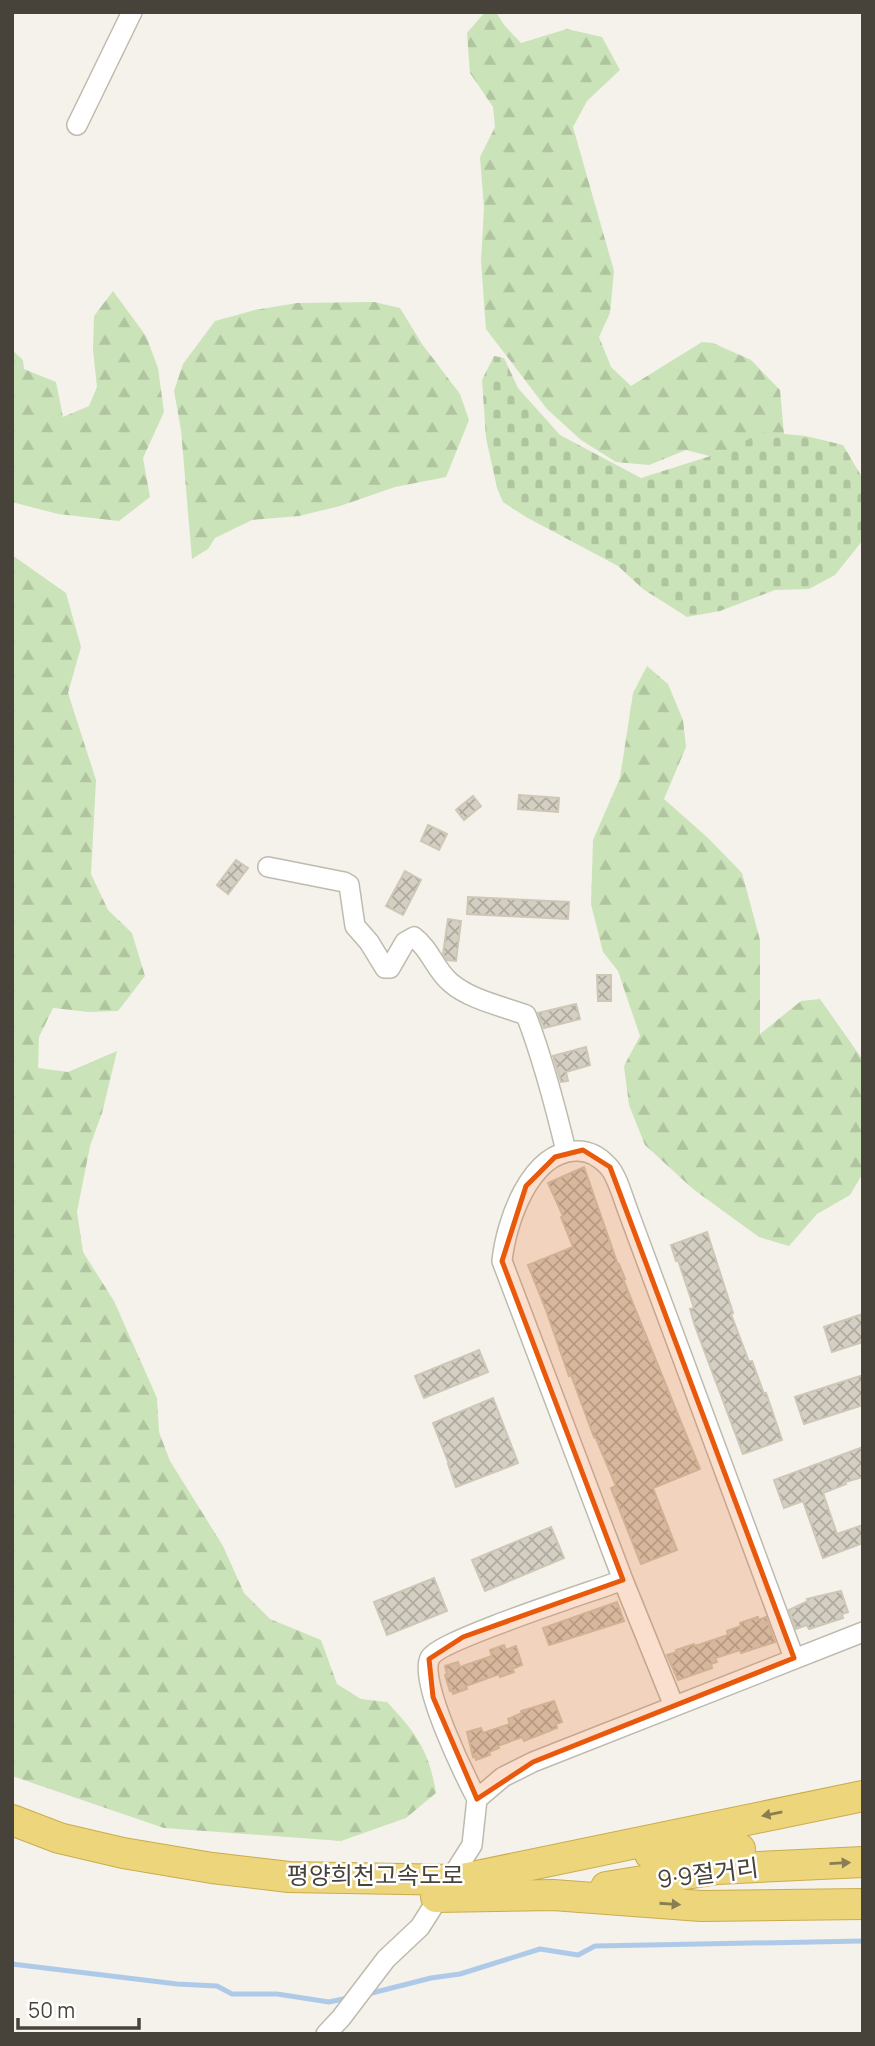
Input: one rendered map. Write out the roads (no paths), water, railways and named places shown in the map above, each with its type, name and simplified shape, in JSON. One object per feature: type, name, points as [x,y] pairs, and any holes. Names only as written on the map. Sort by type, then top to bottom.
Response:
[{"type":"highway","name":"평양희천고속도로","points":[[12,1839],[76,1863],[205,1885],[300,1896],[445,1888],[457,1880],[863,1796]]},
{"type":"highway","name":"평양희천고속도로","points":[[12,1820],[59,1838],[123,1853],[212,1868],[289,1877],[701,1906],[863,1904]]},
{"type":"highway","name":"9·9절거리","points":[[559,1859],[863,1841]]},
{"type":"highway","name":"9·9절거리","points":[[553,1895],[717,1869],[863,1862]]},
{"type":"street","points":[[77,125],[132,12]]},
{"type":"street","points":[[268,867],[349,885],[355,926],[385,968],[390,968],[405,942],[414,937],[423,944],[439,970],[451,983],[468,993],[526,1015],[548,1079],[566,1151]]},
{"type":"street","points":[[674,1706],[623,1580],[502,1261],[504,1241],[526,1186],[534,1175],[566,1151],[583,1150],[595,1154],[610,1167],[794,1658]]},
{"type":"street","points":[[326,2034],[386,1959],[420,1927],[472,1845],[477,1799],[461,1769],[433,1697],[428,1670],[429,1659],[437,1650],[463,1637],[623,1580]]},
{"type":"street","points":[[477,1799],[503,1777],[534,1762],[863,1632]]},
{"type":"waterway","points":[[368,1994],[431,1978],[460,1974],[540,1949],[578,1955],[595,1946],[863,1941]]},
{"type":"waterway","points":[[12,1964],[177,1984],[217,1986],[232,1994],[277,1994],[329,2002],[348,1998]]}]
